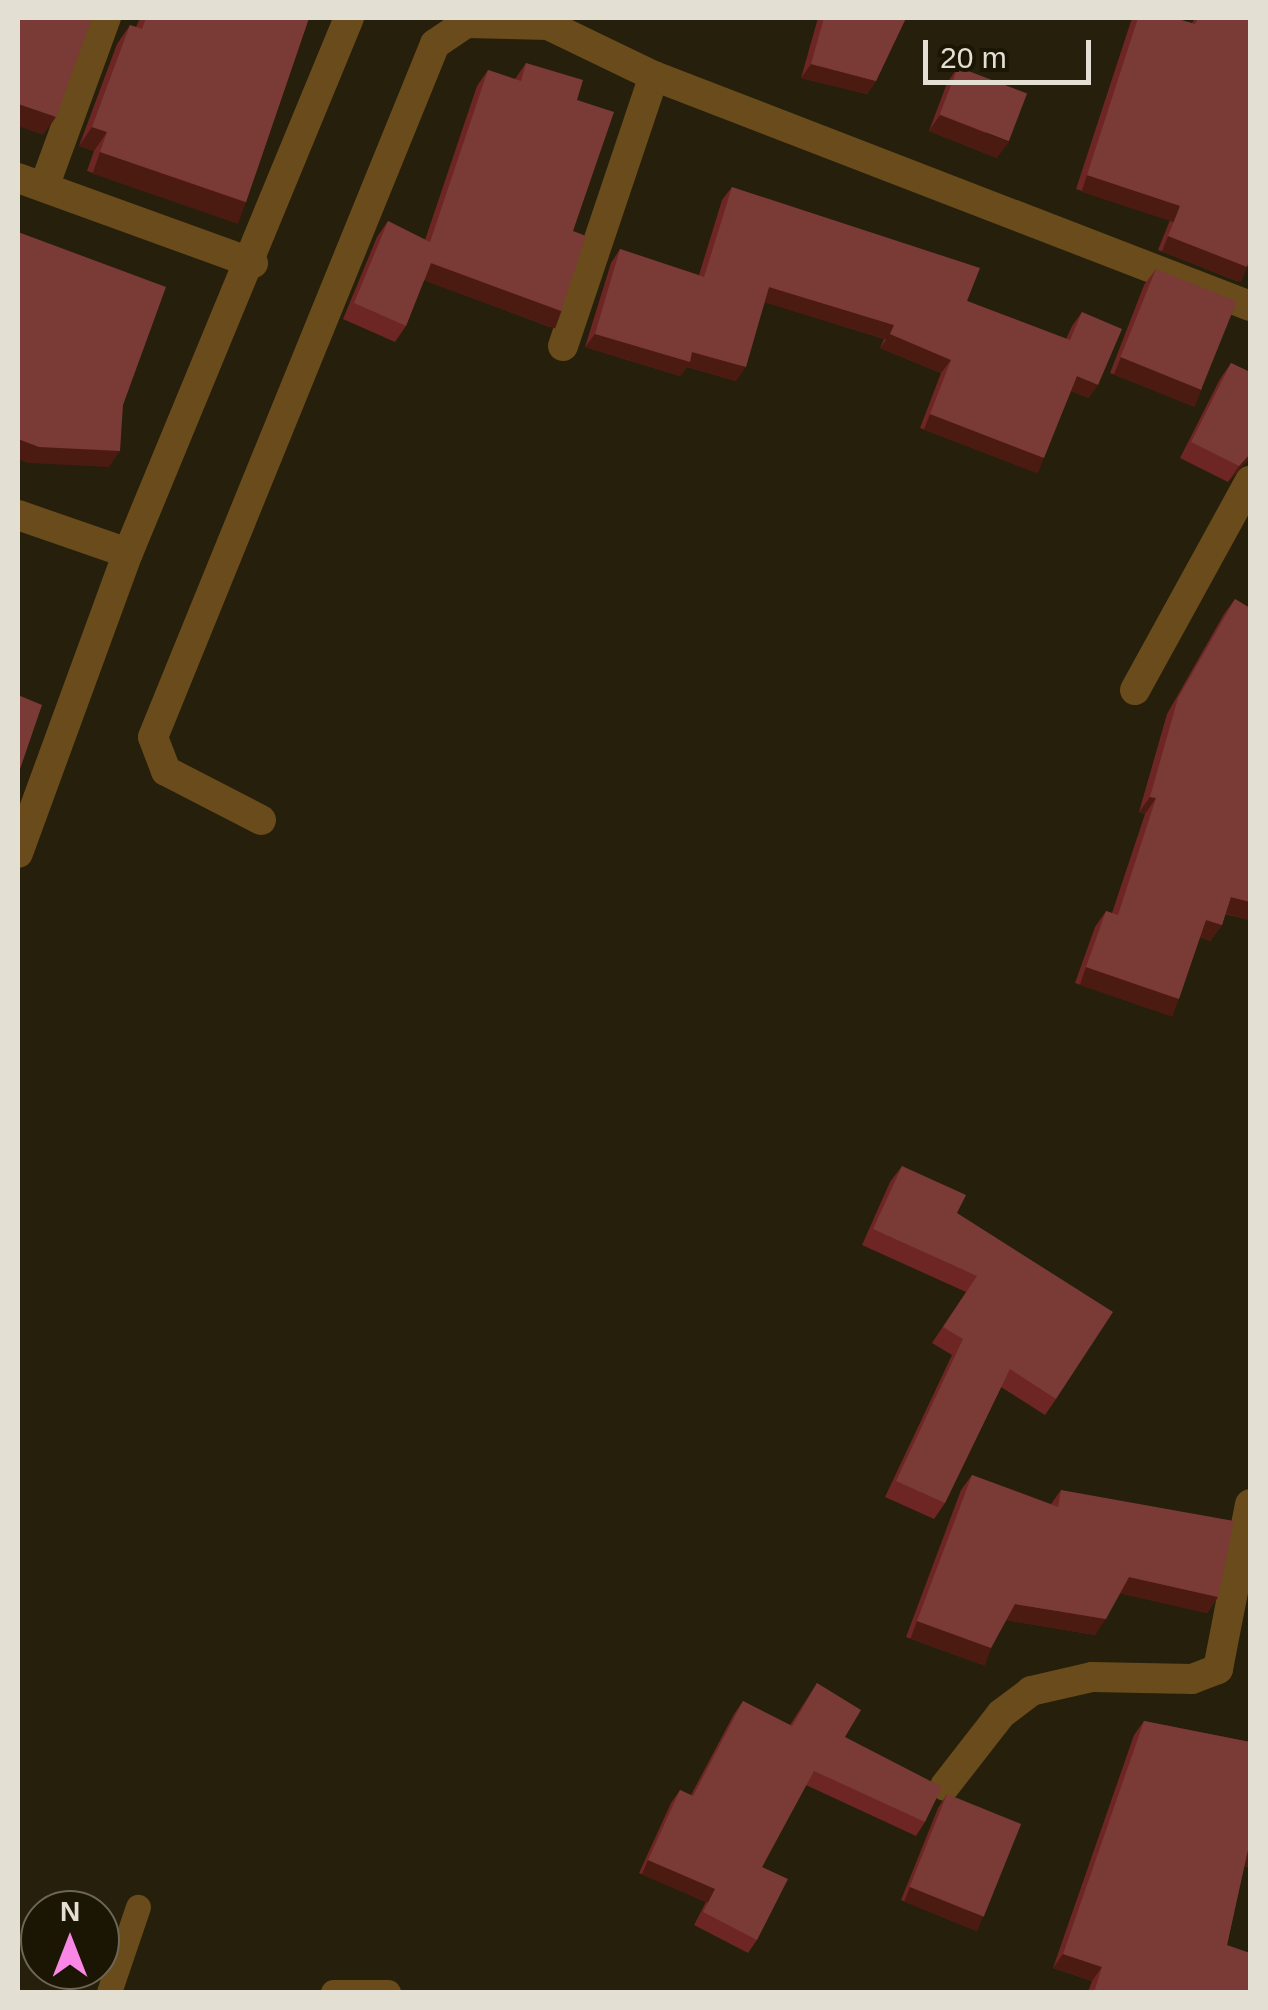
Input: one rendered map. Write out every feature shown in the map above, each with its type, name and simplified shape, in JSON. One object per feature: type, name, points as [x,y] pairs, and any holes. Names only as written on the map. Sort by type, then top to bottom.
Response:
[{"type":"street","points":[[106,18],[30,183],[253,263]]},
{"type":"street","points":[[18,853],[128,553],[253,263],[349,18]]},
{"type":"street","points":[[261,820],[166,772],[154,737],[435,44],[466,23],[548,26],[654,76],[1250,306]]},
{"type":"street","points":[[563,346],[654,76]]},
{"type":"street","points":[[1135,690],[1250,481]]},
{"type":"street","points":[[18,515],[128,553]]},
{"type":"street","points":[[945,1786],[1001,1714],[1031,1692],[1092,1678],[1192,1679],[1218,1669],[1250,1504]]},
{"type":"lane","points":[[109,1992],[138,1907]]},
{"type":"lane","points":[[333,1992],[388,1992]]},
{"type":"building","points":[[18,18],[92,18],[56,117],[18,104]]},
{"type":"building","points":[[146,18],[309,18],[246,202],[100,152],[107,132],[92,127],[130,25],[142,29]]},
{"type":"building","points":[[824,18],[906,18],[876,81],[811,64]]},
{"type":"building","points":[[1138,18],[1174,18],[1195,24],[1198,18],[1250,18],[1247,267],[1168,236],[1180,206],[1087,175]]},
{"type":"building","points":[[526,63],[583,80],[577,100],[614,112],[573,231],[586,236],[561,311],[431,263],[406,326],[354,303],[388,221],[430,242],[488,70],[521,81]]},
{"type":"building","points":[[958,67],[1027,94],[1009,141],[940,115]]},
{"type":"building","points":[[732,187],[980,268],[967,301],[1070,340],[1082,312],[1122,329],[1098,385],[1077,376],[1044,458],[930,414],[951,360],[890,334],[894,325],[769,287],[746,367],[692,352],[690,362],[595,334],[620,249],[704,277]]},
{"type":"building","points":[[18,232],[166,287],[123,405],[120,451],[39,447],[18,439]]},
{"type":"building","points":[[1156,269],[1237,302],[1201,390],[1120,357]]},
{"type":"building","points":[[1231,363],[1250,372],[1250,454],[1239,466],[1191,442]]},
{"type":"building","points":[[1235,599],[1250,608],[1250,902],[1231,897],[1222,925],[1206,920],[1179,999],[1086,967],[1106,911],[1118,915],[1156,798],[1150,797],[1178,698]]},
{"type":"building","points":[[18,695],[42,705],[18,775]]},
{"type":"building","points":[[902,1166],[966,1195],[957,1213],[1113,1312],[1056,1399],[1010,1369],[945,1503],[896,1481],[963,1339],[943,1327],[977,1276],[873,1229]]},
{"type":"building","points":[[972,1475],[1058,1507],[1061,1490],[1234,1521],[1218,1597],[1129,1577],[1106,1619],[1015,1604],[991,1648],[917,1621]]},
{"type":"building","points":[[817,1683],[861,1710],[845,1737],[942,1787],[925,1822],[814,1771],[762,1867],[788,1879],[757,1940],[703,1912],[715,1889],[648,1860],[680,1790],[693,1796],[743,1701],[792,1726]]},
{"type":"building","points":[[1144,1721],[1250,1742],[1250,1851],[1227,1945],[1250,1953],[1250,1992],[1094,1992],[1102,1967],[1063,1954]]},
{"type":"building","points":[[947,1794],[1021,1824],[984,1917],[910,1887]]}]
